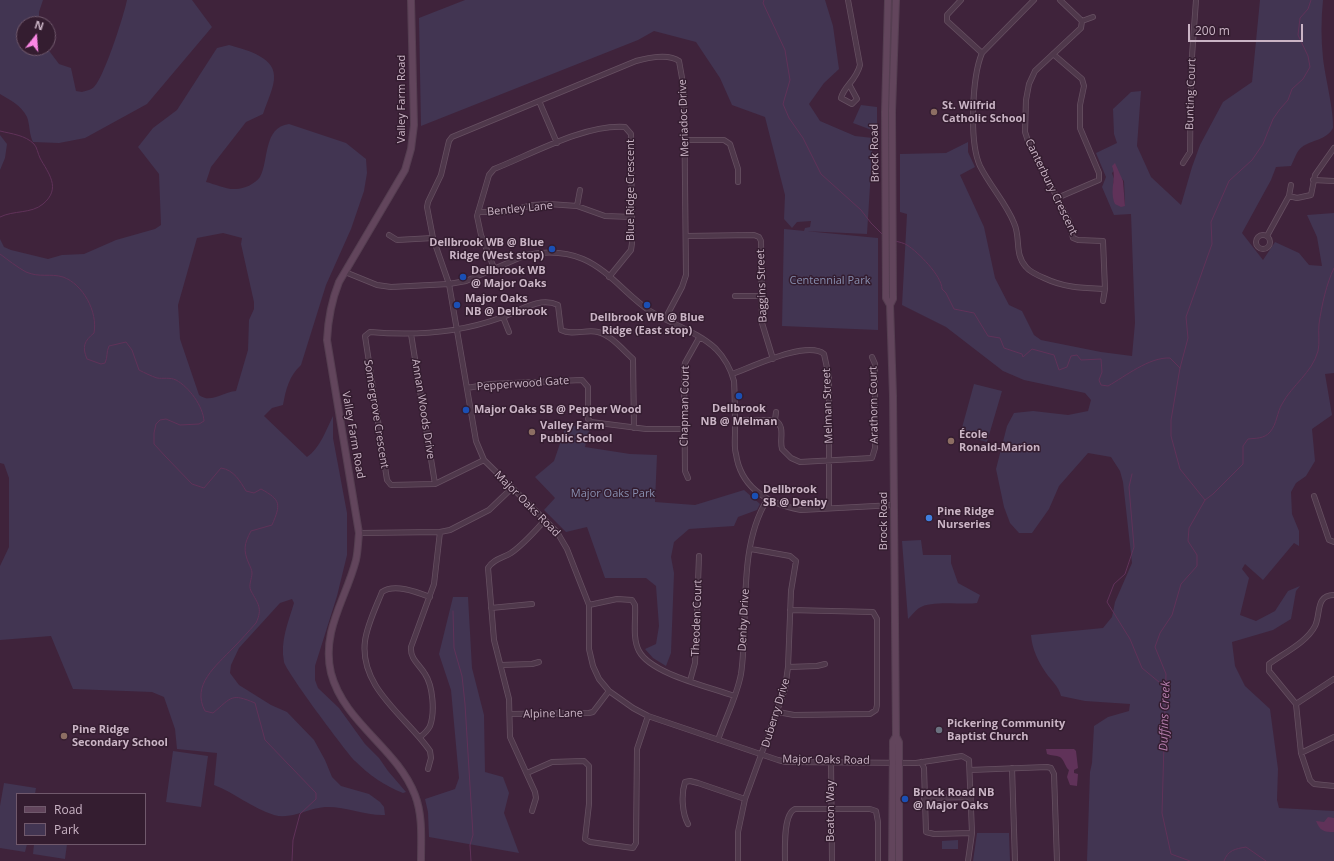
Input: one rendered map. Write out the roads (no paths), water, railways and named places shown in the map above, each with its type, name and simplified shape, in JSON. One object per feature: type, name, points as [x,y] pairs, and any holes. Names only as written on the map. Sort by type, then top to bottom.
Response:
[{"type":"main road","name":"Valley Farm Road","points":[[411,0],[414,125],[411,149],[405,170],[345,272],[331,300],[328,319],[327,340],[359,533],[355,560],[331,628],[328,652],[331,673],[345,706],[397,766],[414,793],[420,816],[421,861]]},
{"type":"main road","name":"Brock Road","points":[[888,0],[885,112],[886,216],[890,243],[893,299],[890,305],[894,505],[896,736],[899,742],[899,861]]},
{"type":"main road","name":"Brock Road","points":[[890,243],[893,217],[892,104],[896,0]]},
{"type":"main road","name":"Brock Road","points":[[892,861],[892,762],[893,741],[896,736]]},
{"type":"street","points":[[848,0],[860,65],[858,74],[850,86]]},
{"type":"street","points":[[961,0],[947,15],[947,21],[982,53]]},
{"type":"street","points":[[1034,0],[982,53],[978,63],[975,81],[975,147],[981,167],[1014,224],[1020,258],[1026,267],[1034,273],[1056,284],[1079,289],[1105,289]]},
{"type":"street","points":[[1060,0],[1082,21],[1093,17]]},
{"type":"street","name":"Bunting Court","points":[[1183,163],[1190,152],[1191,70],[1196,0]]},
{"type":"street","name":"Canterbury Crescent","points":[[1082,21],[1081,28],[1036,71],[1029,84],[1026,100],[1026,132],[1032,150],[1069,221],[1073,238],[1078,240],[1103,240],[1105,289],[1103,301]]},
{"type":"street","points":[[1053,54],[1082,79],[1084,86],[1080,105],[1080,128],[1098,173],[1099,180],[1057,198]]},
{"type":"street","name":"Meriadoc Drive","points":[[539,101],[636,61],[647,58],[675,58],[681,65],[684,89],[686,275],[665,319]]},
{"type":"street","points":[[539,101],[557,143]]},
{"type":"street","name":"Major Oaks Road","points":[[539,101],[452,137],[449,141],[441,175],[428,202],[433,238],[449,284],[476,441],[484,460],[561,537],[589,605],[590,658],[599,679],[609,691],[633,708],[648,716],[762,756],[786,762],[921,762],[962,756],[969,760],[970,770]]},
{"type":"street","name":"Blue Ridge Crescent","points":[[494,268],[477,221],[478,212],[489,175],[494,169],[589,130],[601,127],[621,127],[628,130],[631,134],[632,216],[630,250],[609,277]]},
{"type":"street","points":[[685,140],[724,140],[730,144],[738,170],[738,182]]},
{"type":"street","points":[[1289,196],[1297,198],[1309,197],[1313,192],[1313,180],[1315,174],[1334,148]]},
{"type":"street","points":[[1313,180],[1334,180]]},
{"type":"street","points":[[1266,236],[1289,196],[1291,185]]},
{"type":"street","points":[[577,206],[580,190]]},
{"type":"street","name":"Bentley Lane","points":[[478,212],[505,212],[533,205],[549,204],[577,206],[605,216],[632,216]]},
{"type":"street","points":[[388,235],[397,240],[433,238]]},
{"type":"street","name":"Baggins Street","points":[[686,236],[754,235],[759,237],[761,241],[762,323],[765,337],[773,359]]},
{"type":"street","points":[[345,272],[378,285],[391,287],[449,284],[466,281],[526,255],[558,252],[585,260],[609,277],[650,311],[699,338],[717,350],[732,374],[736,454],[739,466],[744,477],[756,491],[767,500],[801,510],[894,505]]},
{"type":"street","points":[[735,296],[761,296]]},
{"type":"street","name":"Somergrove Crescent","points":[[484,460],[435,484],[391,485],[388,482],[365,336],[370,332],[398,335],[458,330],[502,317],[534,304],[552,302],[558,305],[561,330],[567,332],[598,332],[606,336],[633,359],[634,428]]},
{"type":"street","points":[[502,317],[509,332]]},
{"type":"street","name":"Annan Woods Drive","points":[[411,334],[435,484]]},
{"type":"street","name":"Chapman Court","points":[[688,478],[685,471],[685,363],[699,338]]},
{"type":"street","name":"Melman Street","points":[[732,374],[801,350],[820,351],[824,354],[829,377],[829,508]]},
{"type":"street","name":"Arathorn Court","points":[[829,461],[872,458],[874,455],[875,364],[872,357]]},
{"type":"street","name":"Pepperwood Gate","points":[[467,388],[497,384],[582,380],[588,387],[588,420],[591,422],[634,428],[685,429]]},
{"type":"street","points":[[775,420],[776,412]]},
{"type":"street","points":[[735,420],[775,420],[781,426],[782,449],[791,458],[800,462],[829,461]]},
{"type":"street","points":[[359,533],[440,532],[450,530],[489,510],[512,488]]},
{"type":"street","points":[[1314,496],[1330,540],[1334,542]]},
{"type":"street","name":"Denby Drive","points":[[718,740],[734,696],[741,671],[745,586],[756,521],[767,500]]},
{"type":"street","points":[[532,811],[536,798],[536,792],[510,738],[509,699],[494,640],[488,568],[491,563],[511,553],[525,542],[545,520]]},
{"type":"street","points":[[420,737],[430,727],[432,717],[431,694],[426,674],[412,657],[411,647],[430,596],[436,575],[440,532]]},
{"type":"street","name":"Duberry Drive","points":[[738,861],[738,832],[745,799],[778,712],[785,689],[788,667],[791,591],[796,561],[790,556],[751,549]]},
{"type":"street","name":"Theoden Court","points":[[690,681],[695,663],[699,556]]},
{"type":"street","points":[[428,769],[431,758],[430,752],[420,737],[372,682],[366,665],[364,645],[366,633],[382,592],[386,589],[410,590],[430,596]]},
{"type":"street","points":[[1334,595],[1324,598],[1321,602],[1316,624],[1312,632],[1269,664],[1269,671],[1296,704],[1301,753],[1310,780],[1314,784],[1334,786]]},
{"type":"street","points":[[589,605],[617,599],[632,600],[635,605],[636,641],[639,651],[643,657],[664,672],[734,696]]},
{"type":"street","points":[[491,608],[532,604]]},
{"type":"street","points":[[778,712],[794,715],[870,714],[876,710],[877,705],[876,619],[873,612],[790,610]]},
{"type":"street","points":[[501,665],[532,664],[539,662]]},
{"type":"street","points":[[788,667],[817,666],[825,664]]},
{"type":"street","points":[[1296,704],[1334,679]]},
{"type":"street","name":"Alpine Lane","points":[[510,714],[589,713],[593,712],[609,691]]},
{"type":"street","points":[[527,774],[552,762],[584,761],[589,766],[589,804],[585,839],[590,842],[633,848],[636,843],[637,749],[648,716]]},
{"type":"street","points":[[1301,753],[1334,737]]},
{"type":"street","name":"Beaton Way","points":[[831,761],[832,861]]},
{"type":"street","points":[[921,762],[924,768],[926,832],[934,834],[972,833]]},
{"type":"street","points":[[968,861],[972,833],[970,770],[1047,767],[1053,770],[1057,861]]},
{"type":"street","points":[[1012,768],[1015,861]]},
{"type":"street","points":[[688,824],[684,816],[685,782],[698,782],[745,799]]},
{"type":"street","points":[[924,798],[971,797]]},
{"type":"street","points":[[785,861],[785,835],[791,810],[796,809],[870,809],[876,811],[878,822],[878,861]]},
{"type":"waterway","points":[[764,0],[763,3],[785,50],[790,80],[783,104],[789,118],[803,138],[821,174],[861,210],[883,235]]},
{"type":"waterway","points":[[1205,500],[1180,469],[1171,436],[1171,420],[1180,368],[1188,338],[1186,317],[1212,244],[1211,222],[1229,181],[1252,160],[1263,144],[1273,119],[1288,100],[1292,89],[1303,79],[1310,67],[1308,56],[1298,35],[1300,18],[1308,9],[1311,0]]},
{"type":"waterway","points":[[0,131],[22,137],[34,144],[53,186],[49,198],[38,207],[28,211],[11,213],[0,217]]},
{"type":"waterway","points":[[895,241],[907,245],[929,265],[938,278],[942,289],[946,293],[954,309],[974,313],[988,336],[1000,338],[1004,348],[1022,354],[1023,357],[1032,349],[1054,355],[1059,370],[1067,367],[1071,356],[1077,355],[1081,360],[1101,359],[1102,372],[1099,380],[1101,385],[1108,386],[1130,372],[1154,361],[1170,358],[1180,368]]},
{"type":"waterway","points":[[0,254],[26,272],[36,275],[54,275],[63,277],[83,292],[88,300],[94,316],[95,325],[94,333],[88,339],[84,348],[87,359],[101,364],[105,363],[109,346],[126,342],[132,350],[139,370],[157,378],[176,380],[186,387],[198,403],[204,421],[199,424],[180,425],[166,419],[160,420],[156,424],[154,444],[192,484],[204,488],[221,468],[230,471],[239,480],[246,491],[254,493],[261,489],[276,500],[278,507],[272,525],[251,531],[245,547],[252,572],[250,589],[259,606],[258,618],[256,623],[207,676],[203,684],[201,702],[205,711],[213,713],[232,698],[241,698],[255,703],[265,740],[316,793],[316,799],[300,814],[293,840],[292,861]]},
{"type":"waterway","name":"Duffins Creek","points":[[1190,861],[1171,854],[1162,813],[1166,674],[1155,647],[1160,633],[1172,615],[1181,584],[1197,566],[1197,555],[1188,541],[1189,528],[1205,500],[1243,464],[1243,446],[1248,439],[1263,437],[1270,432],[1280,407],[1286,397],[1307,372],[1315,359],[1319,348],[1319,324],[1323,302],[1334,268]]},
{"type":"waterway","points":[[1132,474],[1129,487],[1134,547],[1125,574],[1114,584],[1107,602],[1130,639],[1142,668],[1165,687]]},
{"type":"waterway","points":[[453,611],[454,648],[462,676],[465,704],[473,835],[470,845],[471,861]]},
{"type":"waterway","name":"Duffins Creek","points":[[1224,861],[1230,852],[1238,848],[1246,847],[1266,861]]},
{"type":"place","name":"St. Wilfrid Catholic School","points":[[934,112]]},
{"type":"place","name":"Dellbrook WB @ Blue Ridge (West stop)","points":[[552,249]]},
{"type":"place","name":"Dellbrook WB @ Major Oaks","points":[[463,277]]},
{"type":"place","name":"Major Oaks NB @ Delbrook","points":[[457,305]]},
{"type":"place","name":"Dellbrook WB @ Blue Ridge (East stop)","points":[[647,305]]},
{"type":"place","name":"Dellbrook NB @ Melman","points":[[739,396]]},
{"type":"place","name":"Major Oaks SB @ Pepper Wood","points":[[466,410]]},
{"type":"place","name":"Valley Farm Public School","points":[[532,432]]},
{"type":"place","name":"École Ronald-Marion","points":[[951,441]]},
{"type":"place","name":"Dellbrook SB @ Denby","points":[[755,496]]},
{"type":"place","name":"Pine Ridge Nurseries","points":[[929,518]]},
{"type":"place","name":"Pickering Community Baptist Church","points":[[939,730]]},
{"type":"place","name":"Pine Ridge Secondary School","points":[[64,736]]},
{"type":"place","name":"Brock Road NB @ Major Oaks","points":[[905,799]]},
{"type":"park label","name":"Centennial Park","points":[[830,281]]},
{"type":"park label","name":"Major Oaks Park","points":[[613,494]]}]
